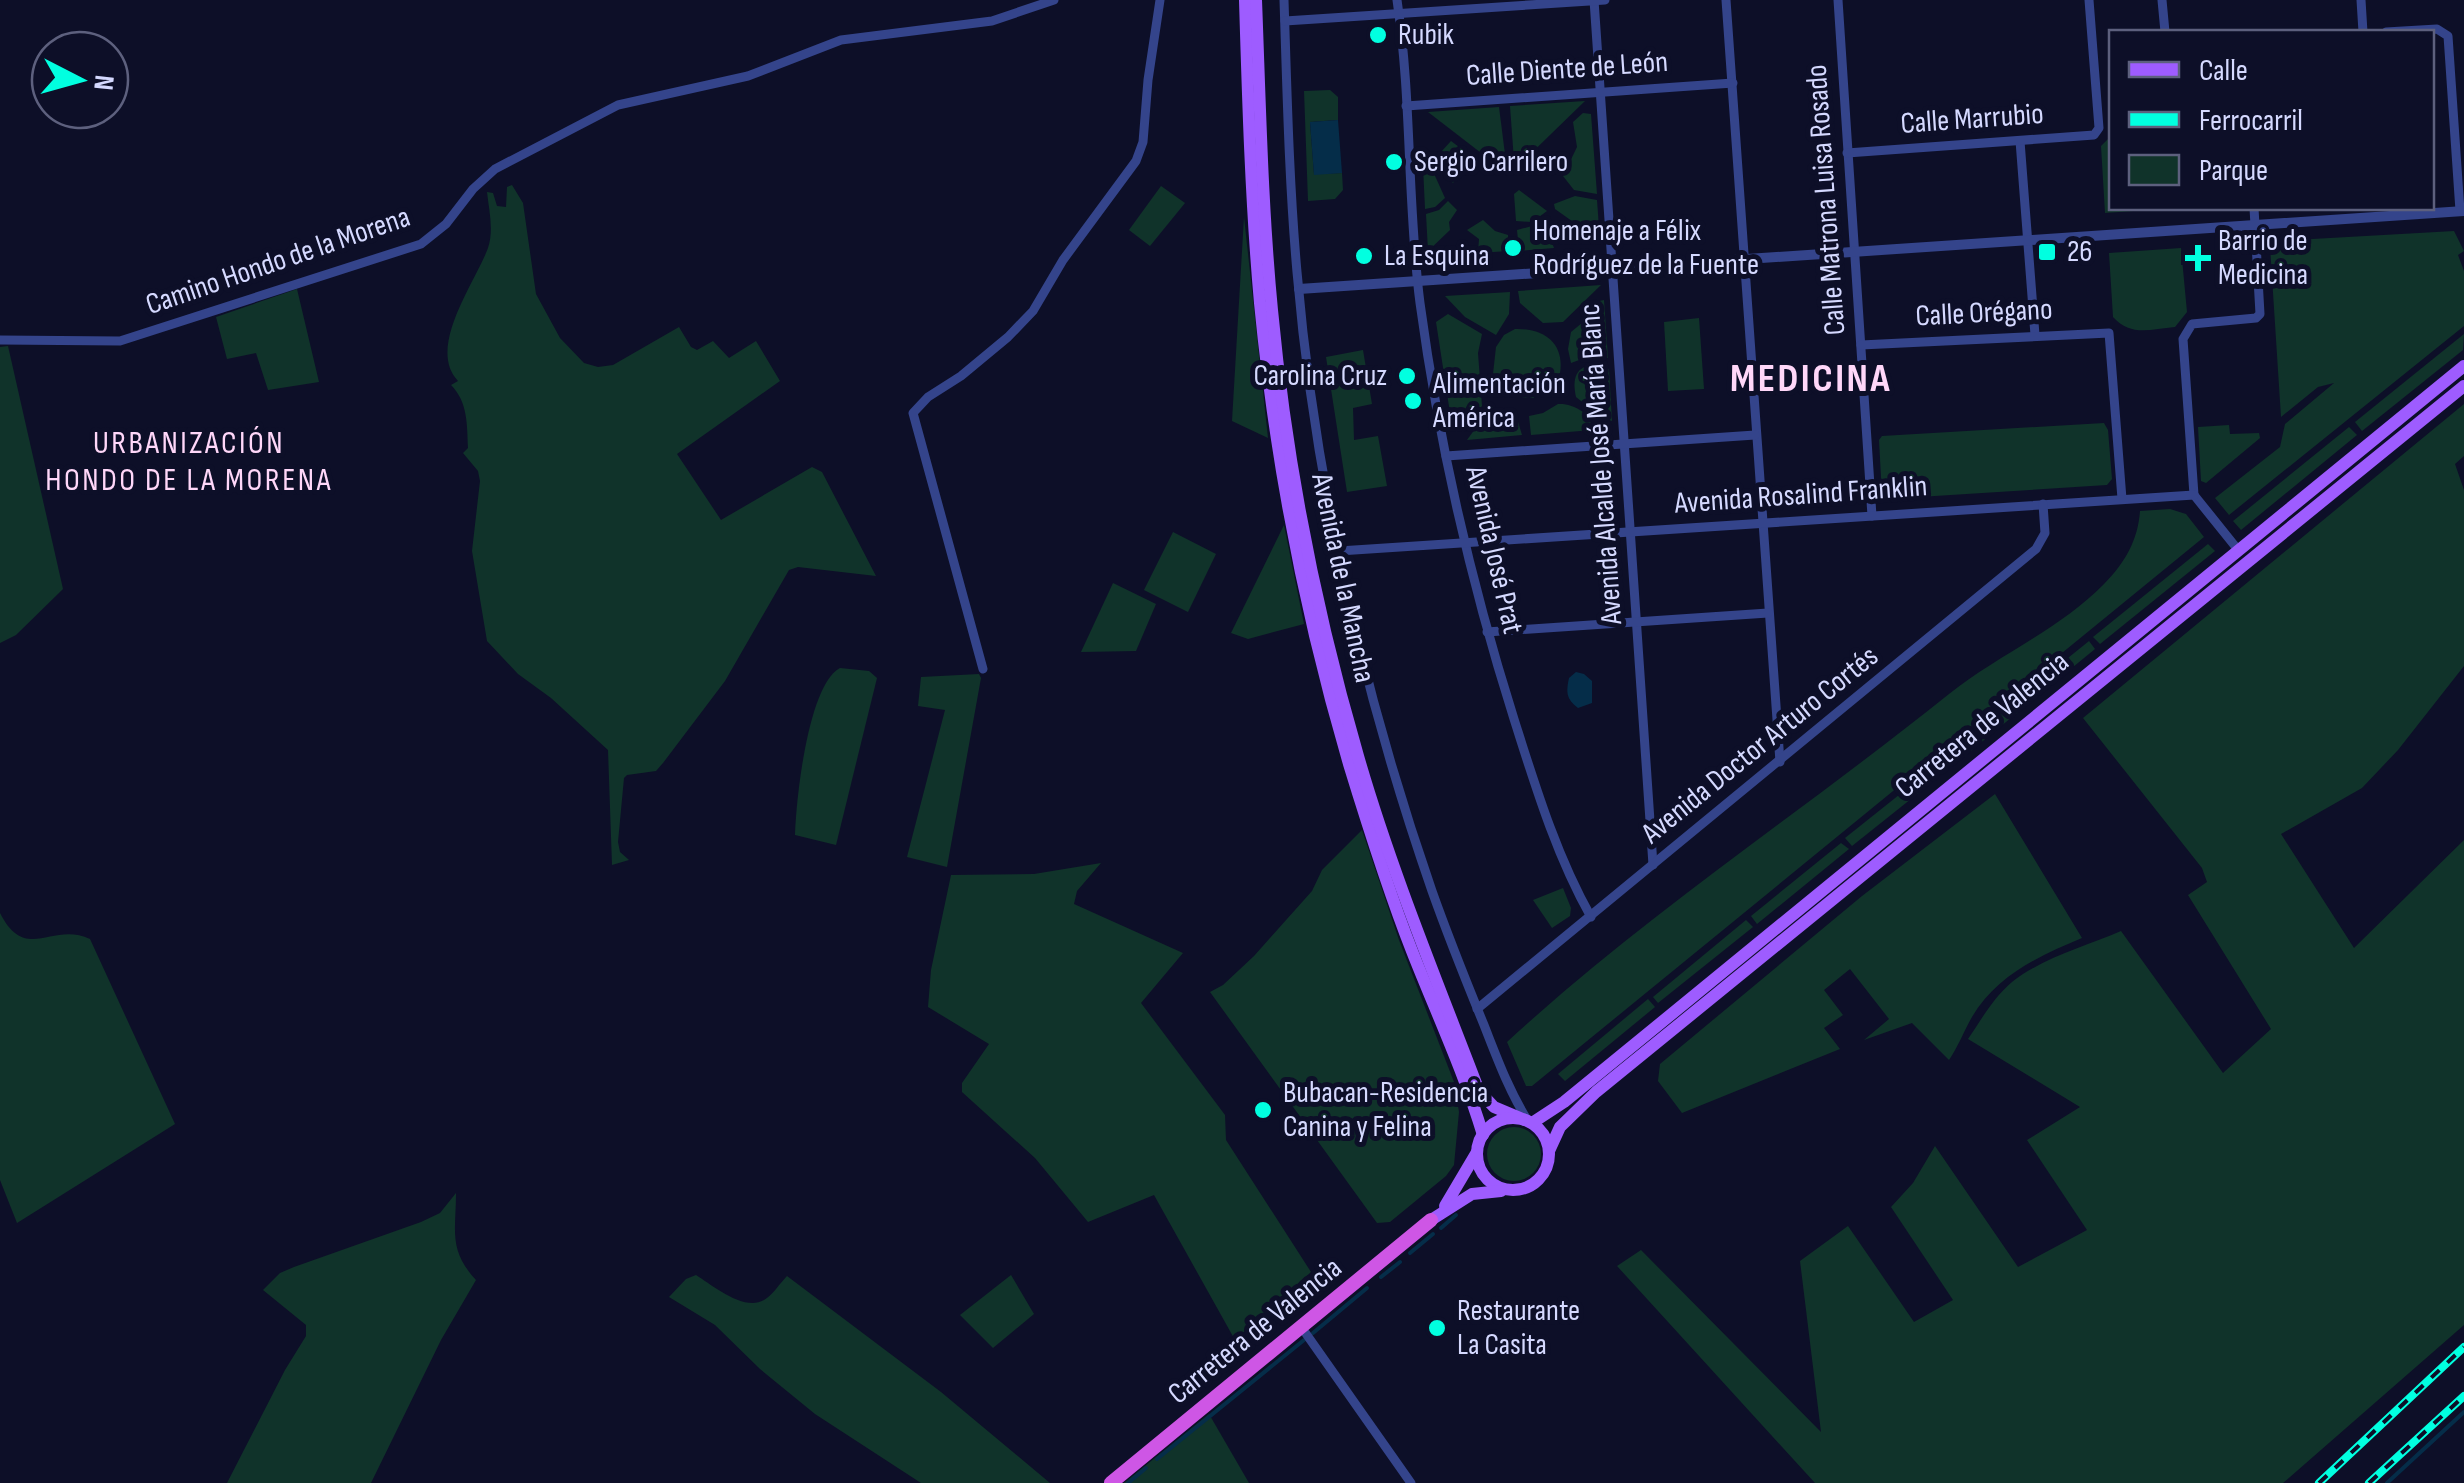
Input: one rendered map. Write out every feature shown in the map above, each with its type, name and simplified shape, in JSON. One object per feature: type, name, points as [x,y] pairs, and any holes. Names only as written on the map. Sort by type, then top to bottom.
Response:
[{"type":"highway","name":"Carretera de Valencia","points":[[1110,1483],[1432,1220]]},
{"type":"main road","name":"Avenida de la Mancha","points":[[1245,0],[1253,218],[1276,434],[1296,551],[1354,779],[1410,945],[1483,1135]]},
{"type":"main road","name":"Avenida de la Mancha","points":[[1256,0],[1272,314],[1306,532],[1357,754],[1418,932],[1480,1091],[1494,1106],[1529,1122]]},
{"type":"main road","name":"Carretera de Valencia","points":[[1529,1122],[1569,1097],[2464,366]]},
{"type":"main road","name":"Carretera de Valencia","points":[[1549,1151],[1560,1127],[1596,1092],[2464,386]]},
{"type":"main road","points":[[1501,1120],[1529,1122],[1540,1130],[1549,1151],[1540,1178],[1516,1190],[1492,1184],[1478,1164],[1477,1152],[1483,1135],[1501,1120]]},
{"type":"main road","name":"Carretera de Valencia","points":[[1432,1220],[1444,1208],[1477,1152]]},
{"type":"main road","name":"Carretera de Valencia","points":[[1432,1220],[1472,1194],[1516,1190]]},
{"type":"street","name":"Camino Hondo de la Morena","points":[[0,340],[120,341],[421,244],[446,224],[495,168],[618,105],[748,76],[841,40],[992,21],[1054,0]]},
{"type":"street","points":[[983,669],[913,413],[928,397],[1008,338],[1033,311],[1063,260],[1136,160],[1144,142],[1160,0]]},
{"type":"street","name":"Avenida de la Mancha","points":[[1284,0],[1298,289],[1311,398],[1357,637],[1415,842],[1477,1009],[1529,1122]]},
{"type":"street","name":"Avenida José Prat","points":[[1397,0],[1418,280],[1446,456],[1487,632],[1532,778],[1576,890],[1591,917]]},
{"type":"street","name":"Avenida Alcalde José María Blanc","points":[[1594,0],[1653,865]]},
{"type":"street","points":[[1285,21],[1605,0]]},
{"type":"street","points":[[1726,0],[1780,762]]},
{"type":"street","name":"Calle Matrona Luisa Rosado","points":[[1838,0],[1872,516]]},
{"type":"street","name":"Calle Marrubio","points":[[1848,153],[2091,136],[2098,131],[2089,0]]},
{"type":"street","points":[[2162,0],[2165,30]]},
{"type":"street","points":[[2362,0],[2364,30]]},
{"type":"street","points":[[1298,289],[2255,224],[2375,212],[2462,211],[2450,43],[2446,34],[2434,30]]},
{"type":"street","name":"Calle Diente de León","points":[[1406,106],[1732,83]]},
{"type":"street","points":[[2020,141],[2034,335]]},
{"type":"street","points":[[2238,551],[2194,494],[2183,339],[2192,324],[2256,318],[2260,314],[2254,210]]},
{"type":"street","name":"Calle Orégano","points":[[1861,346],[2109,333],[2122,499]]},
{"type":"street","points":[[1446,456],[1756,435]]},
{"type":"street","name":"Avenida Rosalind Franklin","points":[[1339,551],[2194,494]]},
{"type":"street","name":"Avenida Doctor Arturo Cortés","points":[[1477,1009],[2036,549],[2045,534],[2044,504]]},
{"type":"street","points":[[1487,632],[1768,614]]},
{"type":"street","points":[[1302,1328],[1411,1483]]},
{"type":"green space","points":[[1330,90],[1338,97],[1338,120],[1310,122],[1314,174],[1342,173],[1343,190],[1335,199],[1308,201],[1304,91]]},
{"type":"green space","points":[[1585,101],[1519,165],[1514,161],[1510,106]]},
{"type":"green space","points":[[1499,107],[1506,162],[1498,166],[1428,112]]},
{"type":"green space","points":[[1583,113],[1591,114],[1597,194],[1574,190],[1563,176],[1577,147],[1573,122]]},
{"type":"green space","points":[[2109,138],[2109,210],[2148,210],[2105,213],[2101,146]]},
{"type":"green space","points":[[1451,141],[1463,150],[1459,159],[1462,169],[1453,183],[1436,164]]},
{"type":"green space","points":[[1423,166],[1431,167],[1445,198],[1435,207],[1425,209]]},
{"type":"green space","points":[[512,185],[523,203],[536,294],[560,338],[584,363],[598,367],[613,365],[679,327],[691,347],[697,350],[713,341],[729,358],[756,341],[780,381],[677,454],[721,520],[812,467],[822,472],[876,576],[798,567],[789,570],[725,681],[663,763],[656,771],[624,778],[618,842],[620,852],[629,860],[612,865],[608,750],[518,674],[487,641],[472,551],[480,481],[478,471],[463,453],[468,448],[466,414],[451,385],[458,381],[450,367],[448,351],[457,314],[490,241],[487,192],[493,193],[497,206],[506,207],[507,187]]},
{"type":"green space","points":[[1161,186],[1185,203],[1150,246],[1129,230]]},
{"type":"green space","points":[[1519,190],[1547,211],[1532,222],[1516,221],[1514,194]]},
{"type":"green space","points":[[1575,196],[1597,200],[1600,241],[1555,209],[1554,204]]},
{"type":"green space","points":[[1448,201],[1457,210],[1449,222],[1450,230],[1428,251],[1426,214],[1439,210]]},
{"type":"green space","points":[[1244,217],[1268,438],[1232,421]]},
{"type":"green space","points":[[1483,220],[1495,231],[1508,235],[1509,251],[1478,253],[1479,239],[1467,230]]},
{"type":"green space","points":[[1532,226],[1547,230],[1554,248],[1519,251],[1517,230]]},
{"type":"green space","points":[[2454,231],[2464,251],[2458,255],[2464,271],[2464,326],[2229,515],[2215,498],[2280,447],[2285,424],[2334,383],[2318,387],[2281,417],[2270,246],[2275,241]]},
{"type":"green space","points":[[2181,248],[2187,312],[2175,327],[2141,330],[2127,327],[2113,317],[2109,253]]},
{"type":"green space","points":[[1601,285],[1563,322],[1543,323],[1520,303],[1518,291]]},
{"type":"green space","points":[[297,289],[319,382],[268,390],[256,353],[227,359],[216,317]]},
{"type":"green space","points":[[1510,292],[1509,314],[1496,335],[1465,317],[1445,296]]},
{"type":"green space","points":[[1604,300],[1608,358],[1593,355],[1571,363],[1571,332],[1582,323],[1590,303]]},
{"type":"green space","points":[[1448,314],[1482,334],[1478,353],[1482,406],[1470,419],[1452,426],[1436,322]]},
{"type":"green space","points":[[1699,318],[1704,389],[1668,391],[1664,322]]},
{"type":"green space","points":[[1515,329],[1546,336],[1558,350],[1558,382],[1533,398],[1503,396],[1492,383],[1496,347],[1504,335]]},
{"type":"green space","points":[[2464,334],[2463,350],[2362,431],[2355,422]]},
{"type":"green space","points":[[8,346],[63,589],[16,635],[0,643],[0,347]]},
{"type":"green space","points":[[1363,350],[1372,404],[1353,408],[1354,440],[1378,436],[1387,486],[1347,492],[1326,357]]},
{"type":"green space","points":[[1596,364],[1609,369],[1612,421],[1576,397],[1577,374],[1583,367]]},
{"type":"green space","points":[[1558,404],[1581,411],[1590,419],[1593,430],[1531,435],[1529,416]]},
{"type":"green space","points":[[2464,404],[2464,456],[2455,464],[2464,490],[2464,666],[2398,750],[2362,788],[2281,834],[2354,948],[2464,840],[2464,1325],[2283,1483],[1815,1483],[1617,1266],[1641,1250],[1821,1432],[1800,1261],[1848,1226],[1914,1322],[1953,1300],[1891,1207],[1913,1183],[1935,1146],[2018,1267],[2087,1230],[2027,1140],[2080,1107],[1968,1039],[1999,995],[2037,966],[2121,931],[2223,1073],[2271,1029],[2188,895],[2207,882],[2202,868],[2083,718]]},
{"type":"green space","points":[[1491,407],[1516,415],[1522,435],[1467,440]]},
{"type":"green space","points":[[2104,423],[2112,479],[2107,485],[1887,499],[1882,495],[1882,436]]},
{"type":"green space","points":[[2229,425],[2230,434],[2259,433],[2260,438],[2206,483],[2201,481],[2198,427]]},
{"type":"green space","points":[[2349,427],[2357,435],[2241,530],[2233,521]]},
{"type":"green space","points":[[2170,509],[2186,514],[2204,537],[1532,1086],[1526,1086],[1507,1042],[1669,907],[1968,680],[2086,600],[2124,559],[2140,511]]},
{"type":"green space","points":[[1284,525],[1304,624],[1248,639],[1231,633]]},
{"type":"green space","points":[[1173,532],[1216,554],[1188,612],[1144,590]]},
{"type":"green space","points":[[2208,544],[2215,551],[2100,644],[2093,637]]},
{"type":"green space","points":[[1113,583],[1156,604],[1136,651],[1081,652]]},
{"type":"green space","points":[[2089,641],[2095,649],[1956,763],[1949,754]]},
{"type":"green space","points":[[840,668],[869,671],[877,678],[836,845],[795,835],[801,771],[812,719],[829,679]]},
{"type":"green space","points":[[979,674],[947,867],[907,857],[945,710],[918,706],[921,677]]},
{"type":"green space","points":[[1919,779],[1926,787],[1852,846],[1845,838]]},
{"type":"green space","points":[[1995,794],[2082,938],[2035,960],[1994,989],[1972,1017],[1949,1060],[1912,1023],[1864,1040],[1889,1019],[1850,969],[1824,990],[1843,1015],[1824,1028],[1840,1049],[1682,1113],[1658,1081],[1660,1064],[1862,896]]},
{"type":"green space","points":[[1362,830],[1454,1082],[1459,1112],[1454,1165],[1446,1176],[1390,1222],[1377,1223],[1210,992],[1254,956],[1312,891],[1322,870]]},
{"type":"green space","points":[[1841,843],[1849,849],[1757,924],[1751,916]]},
{"type":"green space","points":[[1101,863],[1077,891],[1074,904],[1183,953],[1141,1003],[1225,1115],[1226,1140],[1311,1272],[1235,1340],[1154,1195],[1088,1222],[1035,1158],[962,1092],[962,1083],[989,1044],[928,1007],[931,970],[951,875],[1034,874]]},
{"type":"green space","points":[[1563,888],[1570,916],[1552,928],[1533,900]]},
{"type":"green space","points":[[0,913],[10,928],[30,939],[76,935],[90,939],[175,1124],[17,1223],[0,1180]]},
{"type":"green space","points":[[1746,920],[1753,927],[1658,1003],[1653,997]]},
{"type":"green space","points":[[1648,999],[1655,1007],[1565,1081],[1558,1074]]},
{"type":"green space","points":[[1514,1127],[1533,1135],[1541,1154],[1533,1173],[1514,1181],[1495,1173],[1487,1154],[1495,1135]]},
{"type":"green space","points":[[456,1193],[457,1249],[476,1280],[441,1340],[371,1483],[227,1483],[306,1336],[306,1325],[263,1290],[280,1273],[440,1213]]},
{"type":"green space","points":[[696,1275],[747,1303],[770,1296],[787,1276],[941,1392],[1050,1483],[921,1483],[815,1414],[715,1325],[669,1297],[686,1279]]},
{"type":"green space","points":[[1011,1275],[1034,1314],[993,1348],[960,1315]]},
{"type":"green space","points":[[1209,1414],[1249,1483],[1124,1483]]},
{"type":"water","points":[[1338,120],[1342,173],[1314,175],[1310,122]]},
{"type":"water","points":[[1576,672],[1592,681],[1592,703],[1578,708],[1567,691],[1569,678]]},
{"type":"waterway","points":[[1441,1228],[1456,1215]]},
{"type":"waterway","points":[[1410,1253],[1433,1234]]},
{"type":"waterway","points":[[1381,1277],[1400,1262]]},
{"type":"waterway","points":[[1313,1333],[1367,1288]]},
{"type":"waterway","points":[[1157,1459],[1304,1340]]},
{"type":"waterway","points":[[2387,1483],[2464,1412]]},
{"type":"waterway","points":[[1128,1483],[1146,1468]]},
{"type":"railway","points":[[2319,1483],[2464,1347]]},
{"type":"railway","points":[[2369,1483],[2464,1396]]},
{"type":"place","name":"Rubik","points":[[1378,35]]},
{"type":"place","name":"Sergio Carrilero","points":[[1394,162]]},
{"type":"place","name":"Homenaje a Félix Rodríguez de la Fuente","points":[[1513,248]]},
{"type":"place","name":"26","points":[[2047,252]]},
{"type":"place","name":"La Esquina","points":[[1364,256]]},
{"type":"place","name":"Barrio de Medicina","points":[[2198,258]]},
{"type":"place","name":"Carolina Cruz","points":[[1407,376]]},
{"type":"place","name":"Alimentación América","points":[[1413,401]]},
{"type":"place","name":"Bubacan-Residencia Canina y Felina","points":[[1263,1110]]},
{"type":"place","name":"Restaurante La Casita","points":[[1437,1328]]},
{"type":"district","name":"MEDICINA","points":[[1811,379]]},
{"type":"district","name":"URBANIZACIÓN HONDO DE LA MORENA","points":[[189,462]]}]
